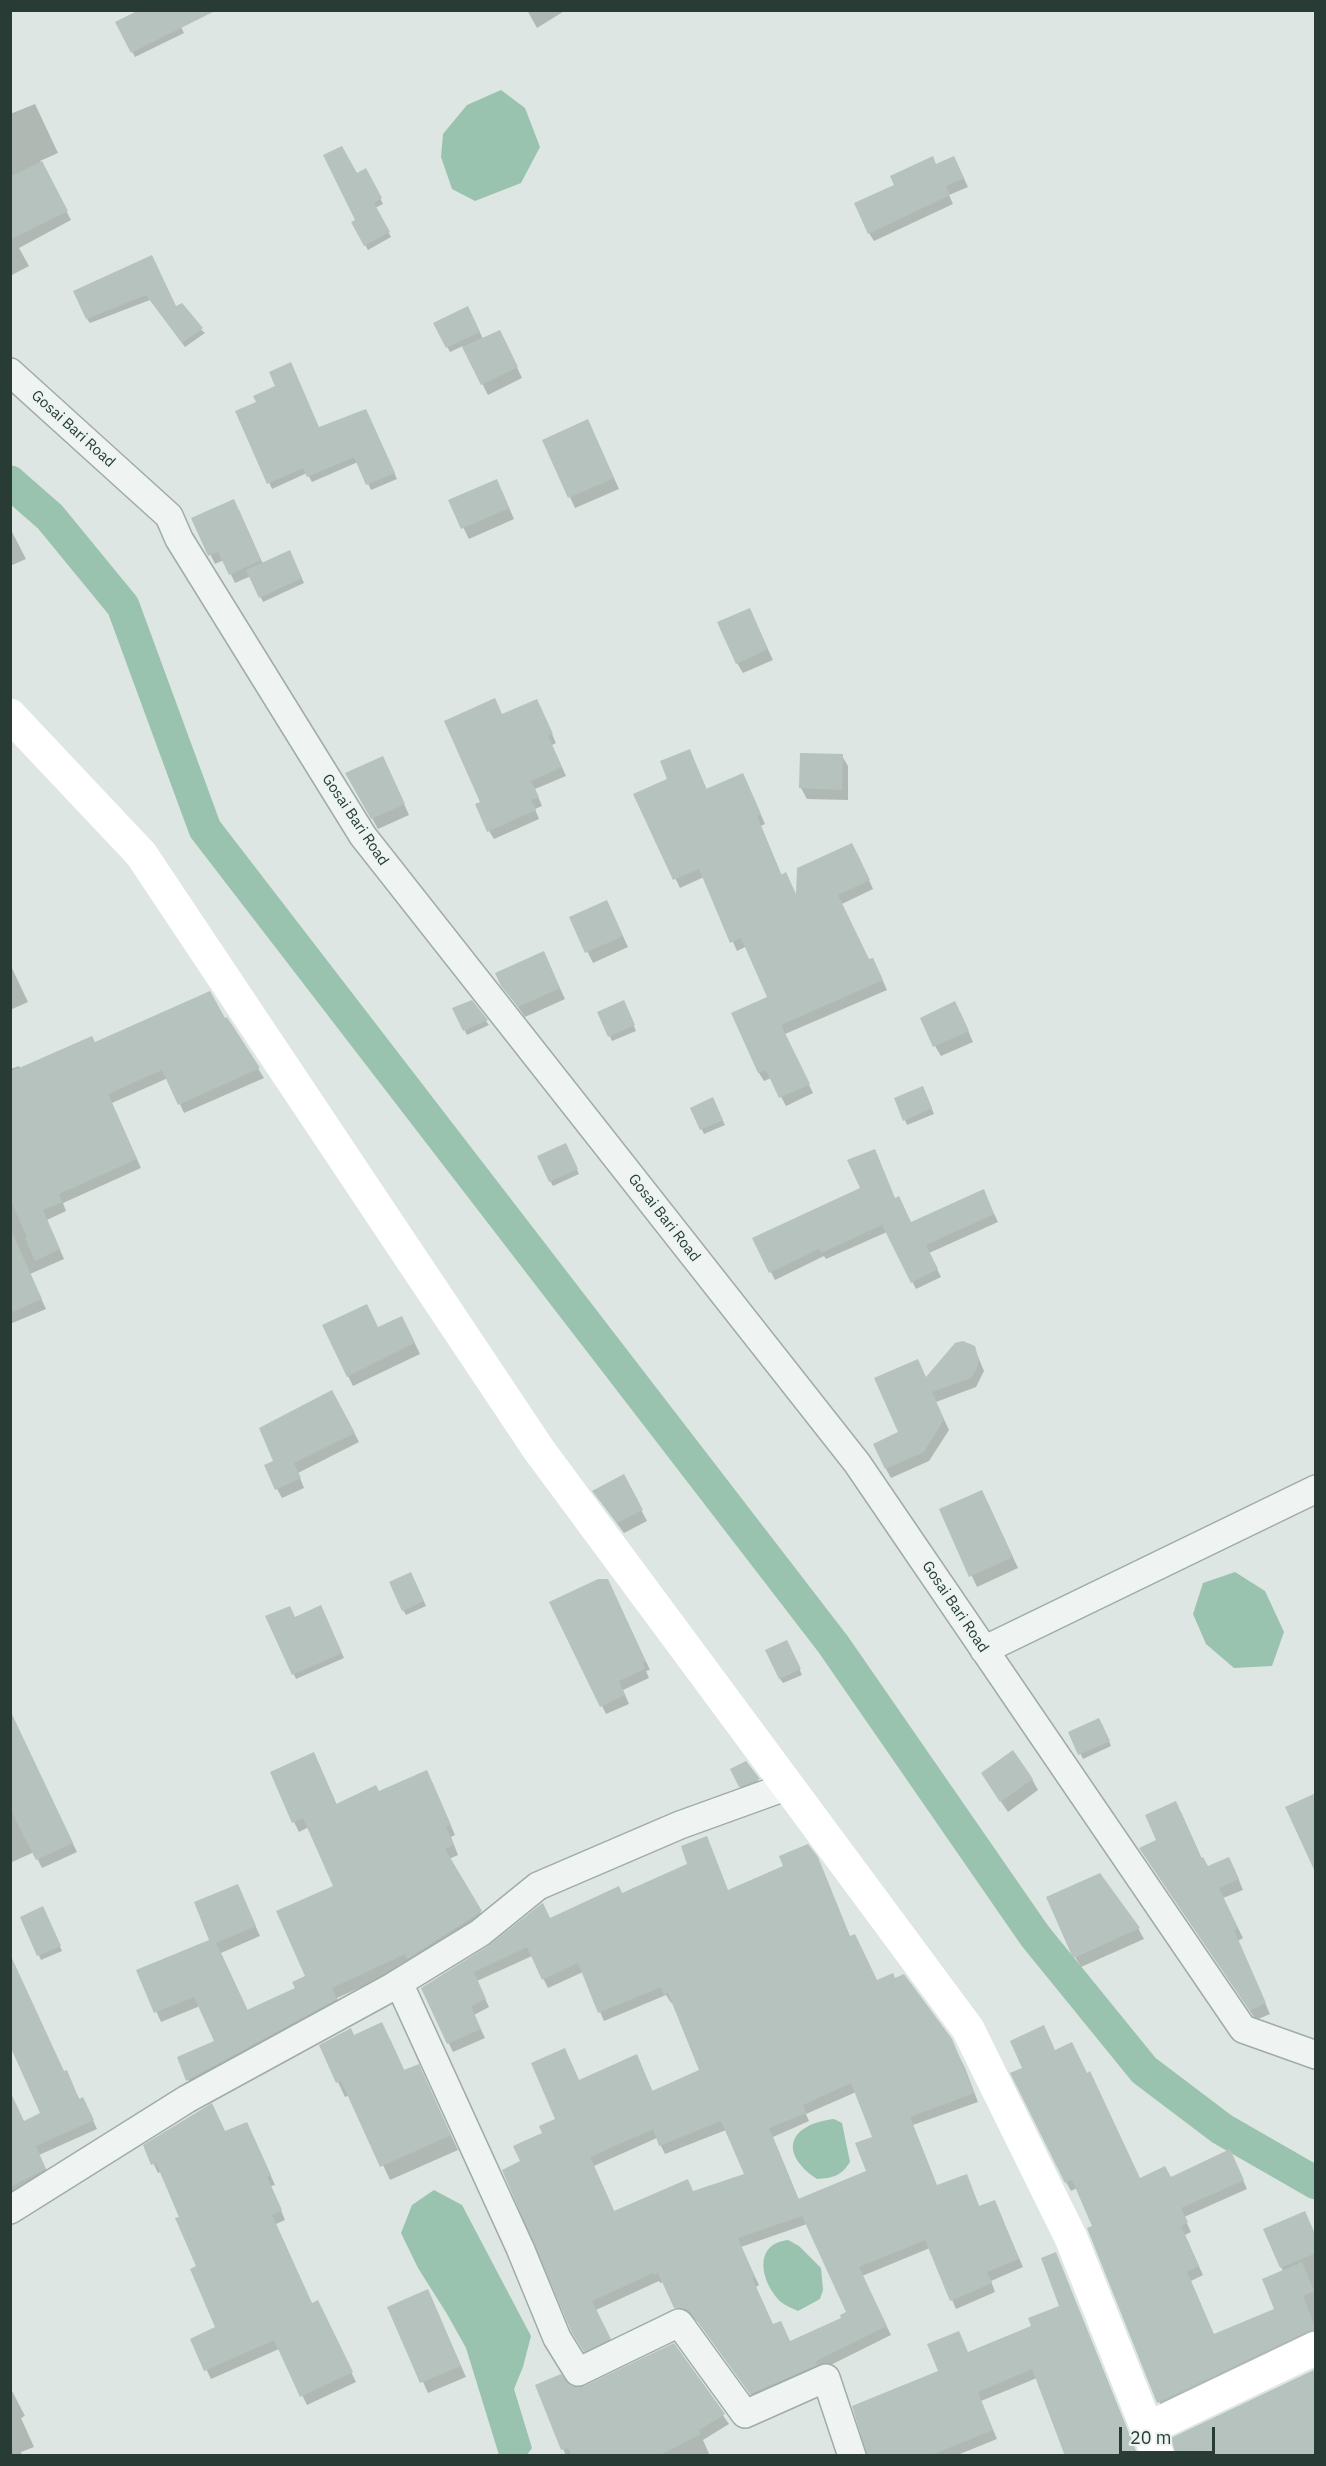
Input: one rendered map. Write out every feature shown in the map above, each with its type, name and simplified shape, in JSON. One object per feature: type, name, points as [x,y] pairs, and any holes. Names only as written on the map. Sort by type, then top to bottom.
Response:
[{"type":"street","name":"Gosai Bari Road","points":[[10,372],[169,516],[179,539],[363,836],[857,1463],[1243,2030],[1316,2055]]},
{"type":"street","points":[[10,715],[141,854],[540,1450],[968,2029],[1071,2238],[1153,2442],[1316,2348]]},
{"type":"street","points":[[984,1650],[1316,1489]]},
{"type":"street","points":[[10,2210],[187,2099],[399,1983],[480,1933],[538,1886],[680,1825],[788,1786]]},
{"type":"street","points":[[399,1983],[520,2248],[557,2338],[578,2372],[679,2323],[745,2414],[826,2378],[852,2456]]},
{"type":"shaded area","points":[[501,90],[525,108],[540,147],[521,183],[475,201],[452,189],[441,157],[443,134],[467,105]]},
{"type":"shaded area","points":[[1235,1572],[1265,1591],[1284,1632],[1272,1666],[1234,1668],[1206,1644],[1193,1614],[1203,1583]]},
{"type":"shaded area","points":[[834,2119],[842,2123],[850,2162],[836,2175],[817,2179],[804,2169],[797,2159],[793,2149],[794,2141],[807,2127]]},
{"type":"shaded area","points":[[434,2190],[462,2205],[531,2336],[523,2367],[514,2389],[532,2448],[527,2455],[499,2455],[466,2348],[418,2268],[401,2233],[412,2205]]},
{"type":"shaded area","points":[[788,2240],[799,2246],[821,2268],[823,2290],[820,2299],[798,2311],[783,2303],[774,2294],[765,2275],[765,2256],[769,2249],[777,2243]]},
{"type":"building","points":[[139,10],[217,10],[131,53],[115,22]]},
{"type":"building","points":[[342,146],[357,173],[366,168],[382,198],[374,203],[390,232],[364,246],[351,222],[355,220],[323,155]]},
{"type":"building","points":[[933,156],[936,164],[954,156],[964,178],[946,186],[950,195],[868,234],[854,203],[894,185],[890,176]]},
{"type":"building","points":[[42,161],[68,211],[10,240],[10,177]]},
{"type":"building","points":[[152,255],[176,306],[182,303],[203,328],[182,343],[146,295],[86,319],[73,291]]},
{"type":"building","points":[[468,306],[480,332],[446,348],[433,323]]},
{"type":"building","points":[[500,330],[518,367],[481,385],[462,347]]},
{"type":"building","points":[[291,362],[319,427],[366,409],[395,473],[366,485],[354,457],[307,477],[303,468],[267,484],[235,411],[256,402],[253,396],[275,386],[269,372]]},
{"type":"building","points":[[588,419],[614,478],[568,498],[542,440]]},
{"type":"building","points":[[497,479],[509,508],[461,529],[448,500]]},
{"type":"building","points":[[234,499],[261,560],[229,575],[218,552],[208,556],[191,518]]},
{"type":"building","points":[[290,550],[302,578],[259,598],[246,570]]},
{"type":"building","points":[[750,608],[768,649],[736,664],[717,622]]},
{"type":"building","points":[[495,698],[502,714],[537,699],[553,734],[548,736],[562,767],[531,781],[539,797],[531,800],[536,810],[487,832],[475,804],[480,802],[444,721]]},
{"type":"building","points":[[690,749],[706,789],[743,773],[761,814],[757,816],[781,875],[786,872],[796,894],[797,868],[852,843],[870,880],[838,895],[869,959],[873,958],[883,980],[781,1025],[810,1084],[779,1098],[766,1070],[758,1073],[731,1013],[767,997],[741,938],[730,943],[699,869],[673,880],[633,794],[667,779],[660,761]]},
{"type":"building","points":[[800,753],[843,754],[842,790],[799,788]]},
{"type":"building","points":[[383,756],[405,804],[371,819],[345,773]]},
{"type":"building","points":[[607,900],[623,936],[585,953],[569,917]]},
{"type":"building","points":[[544,951],[560,988],[518,1007],[501,986],[495,973]]},
{"type":"building","points":[[210,991],[225,1018],[227,1017],[260,1068],[178,1105],[162,1070],[108,1094],[137,1159],[59,1194],[62,1202],[43,1210],[60,1249],[35,1261],[10,1199],[10,1072],[92,1036],[95,1042]]},
{"type":"building","points":[[472,1000],[488,1020],[463,1031],[452,1008]]},
{"type":"building","points":[[624,1000],[635,1025],[608,1037],[597,1012]]},
{"type":"building","points":[[955,1001],[969,1031],[933,1047],[920,1018]]},
{"type":"building","points":[[923,1086],[932,1108],[903,1121],[894,1098]]},
{"type":"building","points":[[713,1097],[723,1120],[700,1130],[690,1108]]},
{"type":"building","points":[[566,1143],[578,1169],[549,1182],[537,1156]]},
{"type":"building","points":[[875,1149],[895,1198],[899,1196],[911,1222],[984,1189],[994,1214],[926,1245],[938,1269],[911,1283],[882,1225],[821,1253],[819,1249],[769,1273],[752,1238],[860,1188],[847,1160]]},
{"type":"building","points":[[10,1228],[42,1299],[10,1313]]},
{"type":"building","points":[[367,1304],[378,1327],[402,1316],[415,1343],[347,1377],[322,1325]]},
{"type":"building","points":[[963,1341],[975,1346],[979,1361],[976,1370],[971,1378],[932,1392],[944,1419],[924,1452],[885,1469],[873,1444],[898,1432],[874,1378],[918,1359],[926,1377],[955,1343]]},
{"type":"building","points":[[332,1390],[355,1433],[294,1463],[301,1478],[275,1490],[264,1465],[273,1461],[259,1428]]},
{"type":"building","points":[[624,1474],[643,1510],[617,1523],[592,1491]]},
{"type":"building","points":[[982,1490],[1013,1557],[969,1577],[939,1509]]},
{"type":"building","points":[[411,1572],[424,1601],[402,1611],[389,1582]]},
{"type":"building","points":[[598,1579],[608,1579],[646,1662],[643,1663],[645,1669],[619,1681],[625,1695],[600,1707],[549,1602]]},
{"type":"building","points":[[321,1605],[342,1653],[292,1675],[265,1616],[290,1606],[295,1617]]},
{"type":"building","points":[[787,1640],[801,1669],[779,1679],[765,1650]]},
{"type":"building","points":[[10,1710],[73,1843],[36,1860],[10,1809]]},
{"type":"building","points":[[1099,1718],[1110,1741],[1078,1755],[1068,1732]]},
{"type":"building","points":[[1013,1750],[1033,1779],[1000,1802],[981,1773]]},
{"type":"building","points":[[314,1752],[336,1804],[376,1785],[379,1791],[427,1770],[451,1825],[446,1827],[454,1845],[445,1849],[482,1911],[407,1959],[405,1954],[332,1988],[337,1999],[186,2081],[177,2057],[214,2041],[194,1997],[154,2013],[136,1970],[209,1940],[194,1902],[238,1884],[256,1926],[216,1943],[247,2010],[295,1988],[292,1982],[305,1976],[276,1911],[333,1886],[303,1818],[292,1823],[270,1772]]},
{"type":"building","points":[[746,1761],[760,1779],[739,1787],[730,1769]]},
{"type":"building","points":[[1316,1793],[1316,1874],[1285,1807]]},
{"type":"building","points":[[1176,1801],[1201,1858],[1203,1857],[1208,1866],[1229,1857],[1239,1879],[1219,1888],[1238,1928],[1234,1930],[1266,2003],[1250,2011],[1139,1848],[1156,1840],[1145,1815]]},
{"type":"building","points":[[707,1836],[728,1890],[783,1866],[779,1856],[808,1844],[818,1857],[850,1936],[855,1934],[877,1980],[893,1973],[895,1978],[904,1974],[952,2039],[974,2093],[910,2117],[937,2185],[967,2174],[979,2206],[995,2200],[1019,2259],[987,2272],[992,2283],[950,2301],[925,2240],[859,2267],[887,2326],[816,2361],[817,2365],[750,2394],[692,2314],[686,2309],[674,2308],[658,2273],[654,2275],[653,2273],[592,2301],[611,2339],[584,2352],[571,2331],[502,2170],[520,2161],[513,2146],[542,2133],[539,2126],[555,2119],[531,2063],[565,2048],[579,2080],[637,2054],[652,2091],[699,2070],[668,1993],[664,1995],[661,1987],[598,2013],[578,1963],[542,1980],[527,1947],[474,1972],[486,1999],[471,2006],[481,2029],[447,2044],[421,1988],[488,1946],[543,1903],[550,1918],[619,1886],[622,1893],[687,1864],[681,1846]],"holes":[[[851,2083],[872,2137],[855,2143],[866,2171],[798,2199],[769,2128],[806,2113],[803,2105]],[[721,2121],[744,2174],[693,2191],[688,2179],[614,2211],[590,2157],[653,2129],[659,2146]],[[802,2216],[846,2312],[840,2315],[841,2318],[790,2341],[781,2321],[773,2324],[752,2278],[755,2277],[738,2238]]]},
{"type":"building","points":[[1100,1873],[1140,1928],[1073,1958],[1046,1897]]},
{"type":"building","points":[[43,1906],[61,1946],[37,1956],[20,1917]]},
{"type":"building","points":[[10,1954],[64,2071],[67,2070],[79,2099],[83,2097],[94,2120],[36,2146],[46,2169],[10,2187],[10,2091],[24,2121],[40,2113],[10,2046]]},
{"type":"building","points":[[382,2022],[404,2070],[419,2064],[451,2135],[380,2167],[341,2081],[336,2083],[319,2045],[351,2028],[354,2035]]},
{"type":"building","points":[[1044,2025],[1055,2050],[1072,2042],[1087,2073],[1090,2071],[1140,2178],[1165,2166],[1171,2177],[1230,2149],[1244,2180],[1181,2208],[1188,2222],[1181,2226],[1199,2266],[1187,2272],[1214,2334],[1274,2309],[1262,2279],[1302,2262],[1314,2291],[1303,2296],[1316,2330],[1308,2331],[1157,2403],[1087,2228],[1092,2226],[1072,2180],[1065,2183],[1010,2073],[1022,2068],[1010,2041]]},
{"type":"building","points":[[212,2103],[225,2131],[247,2122],[271,2175],[267,2177],[282,2210],[272,2215],[312,2303],[318,2300],[353,2372],[300,2397],[274,2340],[204,2371],[190,2339],[215,2327],[190,2269],[196,2266],[175,2218],[179,2217],[156,2163],[151,2165],[143,2145]]},
{"type":"building","points":[[1305,2211],[1316,2236],[1316,2253],[1280,2268],[1263,2229]]},
{"type":"building","points":[[1056,2252],[1138,2456],[1065,2456],[1032,2369],[978,2392],[993,2430],[929,2456],[867,2456],[852,2406],[938,2371],[927,2344],[959,2331],[968,2352],[1031,2326],[1028,2318],[1059,2306],[1041,2258]]},
{"type":"building","points":[[428,2289],[461,2366],[420,2383],[387,2307]]},
{"type":"building","points":[[674,2343],[725,2414],[699,2430],[701,2434],[658,2456],[572,2456],[568,2448],[561,2450],[535,2385],[561,2374],[571,2386],[584,2386]]},
{"type":"building","points":[[1316,2369],[1316,2456],[1176,2456],[1171,2438]]},
{"type":"waterway","points":[[10,482],[50,517],[123,606],[205,829],[833,1644],[1035,1936],[1144,2070],[1222,2129],[1316,2183]]}]
